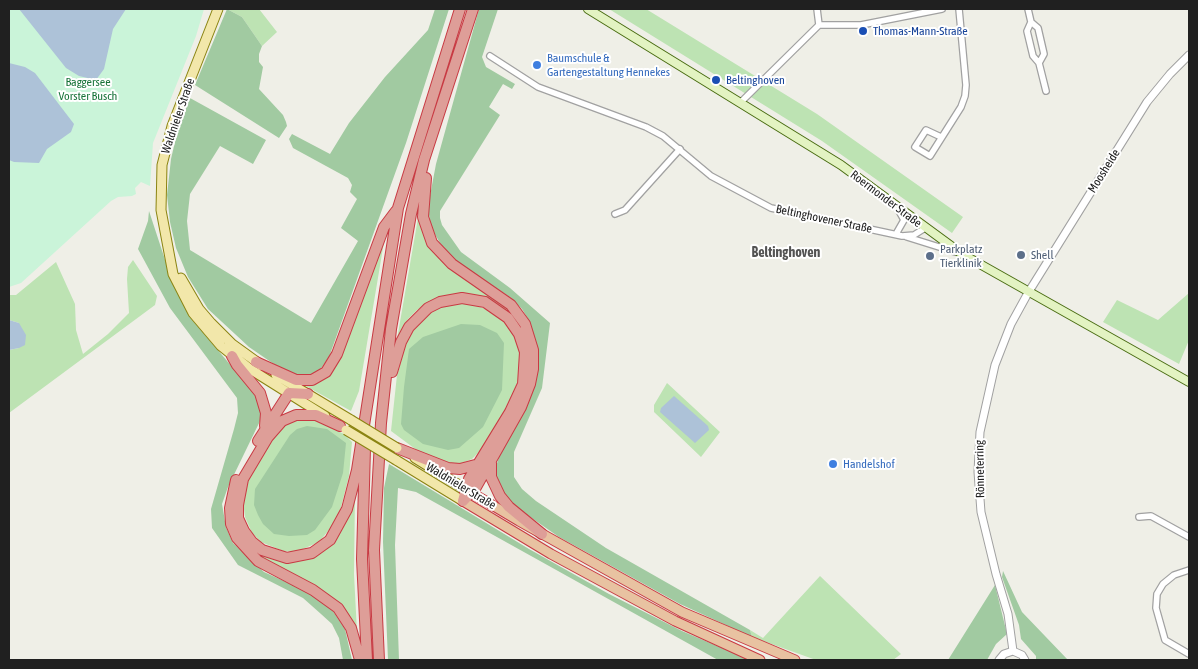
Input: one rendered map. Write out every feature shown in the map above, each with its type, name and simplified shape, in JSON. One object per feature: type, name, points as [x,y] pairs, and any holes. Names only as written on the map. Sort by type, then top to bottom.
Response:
[{"type":"highway","points":[[343,428],[316,415],[296,414],[282,421],[268,437],[243,479],[238,505],[238,518],[244,531],[252,542],[262,550],[287,558],[301,557],[322,548],[337,531],[348,509],[357,470],[398,208],[460,9]]},
{"type":"highway","points":[[379,660],[374,550],[382,423],[391,329],[411,214],[433,130],[474,9]]},
{"type":"highway","points":[[433,130],[423,202],[427,232],[438,251],[452,264],[511,305],[525,324],[532,344],[533,369],[526,398],[492,457],[468,490]]},
{"type":"highway","points":[[256,362],[296,380],[312,380],[326,372],[337,354],[384,226],[398,208]]},
{"type":"highway","points":[[382,423],[393,365],[401,342],[416,318],[428,308],[448,300],[469,298],[485,302],[501,312],[515,326],[523,342],[526,363],[517,399],[479,464],[463,500]]},
{"type":"highway","points":[[232,356],[260,393],[265,403],[266,418],[262,434]]},
{"type":"highway","points":[[308,394],[288,393],[262,434],[239,474],[232,493],[231,524],[237,538],[258,561],[313,590],[338,608],[354,634],[360,660]]},
{"type":"highway","points":[[367,400],[362,559],[367,660]]},
{"type":"highway","points":[[397,448],[448,468],[460,469],[479,464]]},
{"type":"highway","points":[[492,457],[491,477],[500,496],[514,512],[542,534]]},
{"type":"highway","name":"Waldnieler Straße","points":[[468,490],[542,534],[682,612],[795,660]]},
{"type":"highway","name":"Waldnieler Straße","points":[[463,500],[551,554],[675,621],[760,660]]},
{"type":"main road","name":"Waldnieler Straße","points":[[218,9],[172,126],[162,165],[161,210],[170,257],[180,290],[193,313],[232,356],[343,428],[463,500]]},
{"type":"main road","name":"Roermonder Straße","points":[[588,9],[841,165],[962,254],[1028,293],[1189,382]]},
{"type":"main road","name":"Waldnieler Straße","points":[[170,257],[199,309],[232,344],[256,362],[468,490]]},
{"type":"street","points":[[817,9],[819,25]]},
{"type":"street","points":[[741,102],[819,25],[861,25],[942,9]]},
{"type":"street","points":[[941,137],[926,130],[915,147],[930,156],[960,107],[966,85],[959,9]]},
{"type":"street","points":[[1028,9],[1031,22],[1038,28],[1044,54],[1040,63]]},
{"type":"street","points":[[1031,22],[1027,31],[1033,56],[1040,63],[1046,91]]},
{"type":"street","name":"Beltinghovener Straße","points":[[490,56],[538,87],[646,127],[680,149],[711,176],[771,208],[899,235],[962,254]]},
{"type":"street","name":"Moosheide","points":[[1028,293],[1147,102],[1170,74],[1189,56]]},
{"type":"street","points":[[615,214],[625,210],[680,149]]},
{"type":"street","points":[[898,208],[904,220],[899,235],[914,235],[925,228]]},
{"type":"street","name":"Rönneterring","points":[[1013,651],[1008,614],[981,512],[978,472],[980,432],[986,398],[999,352],[1028,293]]},
{"type":"street","points":[[1139,517],[1150,516],[1189,537]]},
{"type":"street","points":[[1189,570],[1174,575],[1164,584],[1157,594],[1156,608],[1165,640],[1189,654]]},
{"type":"street","points":[[999,660],[1004,654],[1013,651],[1022,655],[1025,660]]},
{"type":"green space","name":"Baggersee Vorster Busch","points":[[9,9],[204,9],[196,36],[153,143],[150,186],[141,182],[135,188],[136,194],[118,197],[111,201],[21,283],[9,287]]},
{"type":"green space","points":[[227,9],[259,9],[277,32],[262,46],[242,17]]},
{"type":"green space","points":[[227,9],[242,17],[262,46],[259,62],[263,67],[259,89],[283,115],[286,122],[287,126],[279,138],[195,85]]},
{"type":"green space","points":[[435,9],[449,9],[406,143],[329,357],[319,371],[304,377],[281,369],[249,347],[208,309],[188,277],[176,248],[170,222],[167,195],[171,159],[179,125],[190,98],[266,140],[253,164],[220,146],[190,194],[187,221],[190,250],[311,323],[358,241],[341,228],[357,199],[350,192],[352,185],[348,178],[293,148],[289,139],[292,134],[330,154],[349,123],[385,77],[428,30]]},
{"type":"green space","points":[[479,9],[498,9],[482,57],[486,67],[515,84],[512,89],[503,84],[489,107],[500,115],[440,211],[440,218],[442,225],[461,252],[510,288],[550,323],[542,388],[514,452],[514,477],[522,489],[536,501],[606,548],[750,630],[752,637],[680,604],[559,537],[510,503],[499,487],[495,476],[496,466],[538,349],[530,322],[522,309],[511,298],[456,261],[445,251],[431,228],[429,215],[429,201],[436,164]]},
{"type":"green space","points":[[609,9],[646,9],[817,114],[963,217],[952,233],[822,141]]},
{"type":"green space","points":[[149,211],[172,281],[189,316],[255,394],[261,405],[261,419],[228,487],[222,504],[226,527],[233,543],[264,572],[295,586],[329,605],[345,629],[352,660],[343,660],[339,638],[332,624],[303,598],[238,565],[212,528],[211,509],[238,413],[237,398],[170,308],[138,249],[148,221]]},
{"type":"green space","points":[[419,212],[426,237],[503,303],[523,327],[522,334],[466,294],[452,294],[433,300],[417,310],[408,319],[396,345]]},
{"type":"green space","points":[[386,230],[359,391],[351,411],[304,385],[327,375]]},
{"type":"green space","points":[[133,260],[157,296],[155,305],[9,413],[9,350],[19,348],[19,323],[9,320],[9,295],[16,295],[56,262],[75,304],[76,330],[83,354],[108,334],[129,313],[127,279],[128,267]]},
{"type":"green space","points":[[1189,293],[1189,340],[1179,364],[1103,322],[1117,300],[1158,320]]},
{"type":"green space","points":[[449,303],[470,303],[498,314],[512,330],[519,342],[522,357],[520,375],[508,408],[480,451],[472,459],[454,466],[422,454],[391,431],[397,375],[407,340],[419,322],[432,311]]},
{"type":"green space","points":[[461,324],[480,325],[497,333],[504,343],[502,390],[483,427],[459,448],[448,450],[423,444],[404,430],[401,424],[404,387],[409,349],[423,337]]},
{"type":"green space","points":[[667,383],[720,432],[701,457],[654,412],[654,405]]},
{"type":"green space","points":[[312,418],[344,434],[352,442],[349,476],[340,511],[334,524],[319,542],[296,552],[283,551],[261,542],[252,533],[245,517],[243,501],[249,477],[269,442],[282,427],[291,421]]},
{"type":"green space","points":[[307,426],[327,429],[346,443],[343,473],[332,507],[315,530],[307,535],[289,536],[274,534],[263,524],[258,515],[254,505],[255,489],[290,435],[297,429]]},
{"type":"green space","points":[[389,464],[529,549],[609,594],[682,631],[750,660],[718,660],[416,492],[398,488],[395,545],[399,660],[388,660],[383,542],[384,488]]},
{"type":"green space","points":[[355,494],[354,574],[357,632],[349,616],[255,556],[256,550],[274,559],[288,562],[318,554]]},
{"type":"green space","points":[[1003,571],[1022,612],[1068,660],[1036,660],[1036,656],[1021,639],[1019,625],[1002,577]]},
{"type":"green space","points":[[820,576],[901,654],[893,660],[816,660],[752,637],[750,630],[763,638]]},
{"type":"green space","points":[[995,585],[1007,634],[996,644],[987,660],[948,660]]},
{"type":"water","points":[[19,9],[126,9],[113,29],[104,69],[96,80],[79,76],[66,68]]},
{"type":"water","points":[[9,63],[25,67],[35,73],[74,124],[71,132],[47,149],[39,163],[9,160]]},
{"type":"water","points":[[9,320],[19,323],[26,335],[25,345],[9,350]]},
{"type":"water","points":[[674,396],[708,426],[709,430],[695,443],[660,412],[661,408]]},
{"type":"place","name":"Thomas-Mann-Straße","points":[[863,31]]},
{"type":"place","name":"Baumschule & Gartengestaltung Hennekes","points":[[537,65]]},
{"type":"place","name":"Beltinghoven","points":[[716,80]]},
{"type":"place","name":"Shell","points":[[1021,255]]},
{"type":"place","name":"Parkplatz Tierklinik","points":[[930,256]]},
{"type":"place","name":"Handelshof","points":[[833,464]]},
{"type":"district","name":"Beltinghoven","points":[[786,253]]}]
